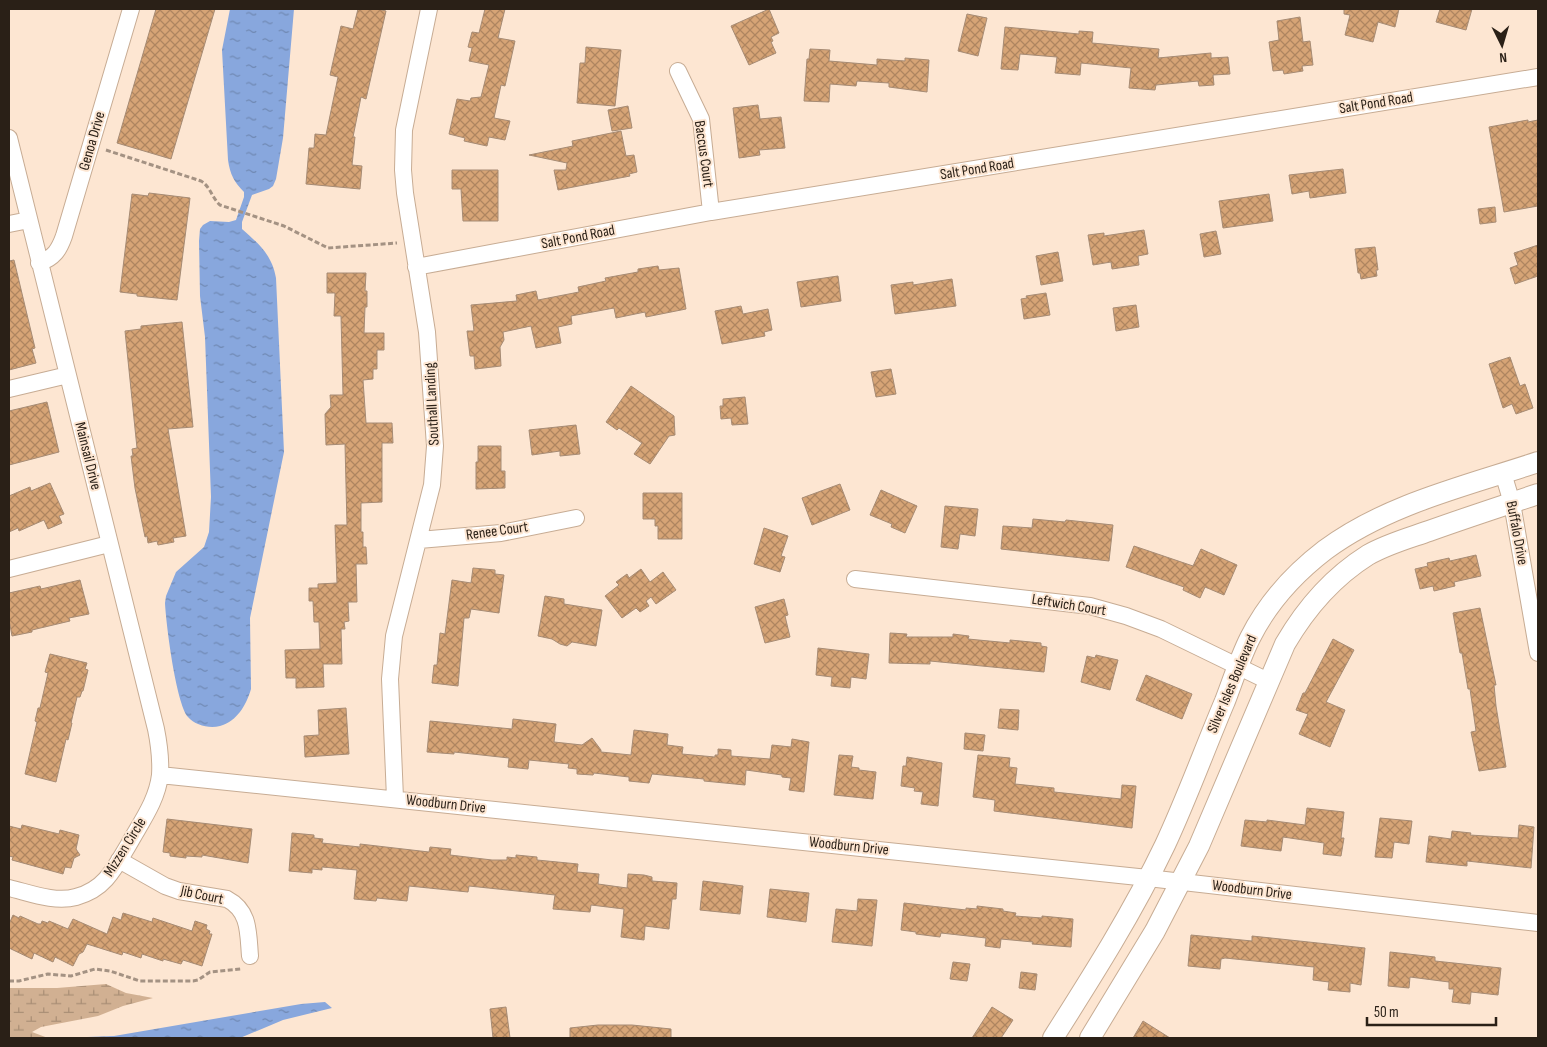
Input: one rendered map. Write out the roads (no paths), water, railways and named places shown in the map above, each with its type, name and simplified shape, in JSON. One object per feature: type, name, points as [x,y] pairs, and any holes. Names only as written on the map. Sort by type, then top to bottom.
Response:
[{"type":"street","name":"Genoa Drive","points":[[39,263],[52,257],[61,245],[131,9]]},
{"type":"street","name":"Southall Landing","points":[[395,798],[390,679],[394,636],[432,485],[435,446],[427,332],[412,241],[403,170],[404,130],[429,9]]},
{"type":"street","name":"Baccus Court","points":[[678,71],[701,119],[711,212]]},
{"type":"street","name":"Salt Pond Road","points":[[416,267],[711,212],[1538,77]]},
{"type":"street","name":"Mainsail Drive","points":[[9,138],[156,729],[160,750],[160,775]]},
{"type":"street","points":[[9,224],[29,220]]},
{"type":"street","points":[[9,389],[68,375]]},
{"type":"street","name":"Silver Isles Boulevard","points":[[1053,1038],[1126,920],[1148,878],[1165,844],[1250,637],[1273,602],[1294,578],[1324,551],[1357,528],[1386,514],[1538,462]]},
{"type":"street","name":"Buffalo Drive","points":[[1503,474],[1512,503],[1538,653]]},
{"type":"street","points":[[1090,1038],[1155,931],[1199,846],[1285,644],[1300,619],[1316,599],[1340,576],[1369,555],[1397,542],[1538,494]]},
{"type":"street","name":"Renee Court","points":[[418,540],[500,533],[576,518]]},
{"type":"street","points":[[9,569],[109,544]]},
{"type":"street","name":"Leftwich Court","points":[[855,579],[1090,606],[1126,616],[1161,629],[1268,681]]},
{"type":"street","name":"Woodburn Drive","points":[[160,775],[1148,878],[1538,923]]},
{"type":"street","name":"Mizzen Circle","points":[[9,888],[54,899],[76,897],[98,887],[119,860],[150,807],[160,775]]},
{"type":"street","name":"Jib Court","points":[[119,860],[164,886],[179,891],[227,899],[234,903],[239,907],[246,919],[250,956]]},
{"type":"water","points":[[230,9],[294,9],[283,138],[276,179],[273,186],[269,189],[252,195],[242,222],[242,229],[268,256],[276,278],[284,452],[250,618],[251,689],[236,717],[226,724],[211,727],[202,726],[188,717],[179,696],[172,663],[165,603],[176,572],[204,547],[209,532],[211,497],[205,337],[200,296],[199,241],[200,229],[210,221],[229,222],[236,220],[244,197],[244,192],[231,174],[228,160],[222,50]]},
{"type":"water","points":[[325,1002],[332,1008],[283,1020],[240,1038],[60,1038],[114,1036],[301,1004]]}]
